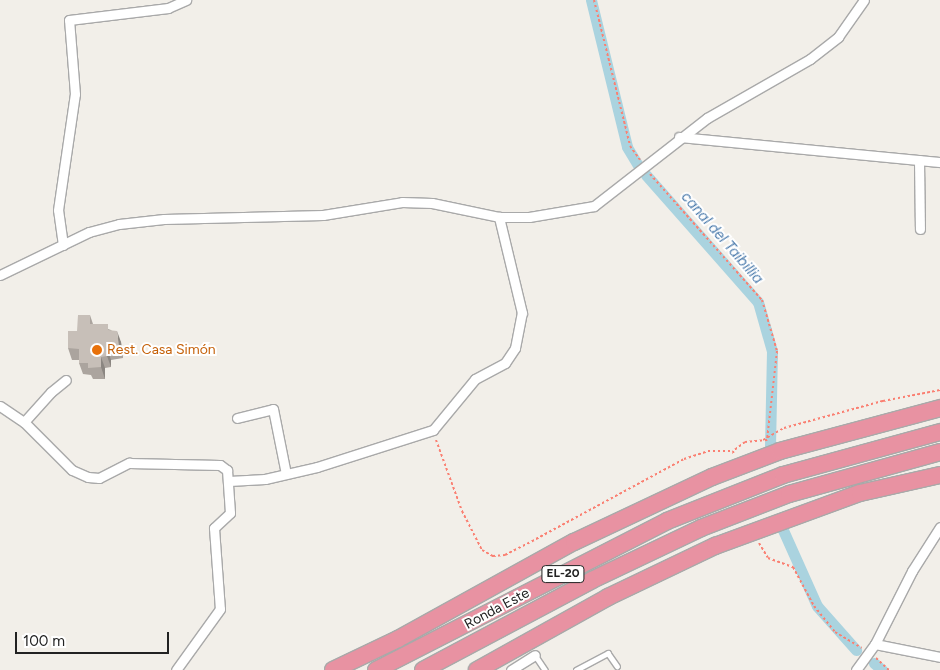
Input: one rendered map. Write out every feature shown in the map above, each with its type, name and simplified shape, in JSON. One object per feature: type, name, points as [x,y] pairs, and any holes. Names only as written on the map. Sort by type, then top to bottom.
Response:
[{"type":"highway","points":[[333,670],[642,508],[780,451],[940,408]]},
{"type":"highway","name":"Ronda Este","points":[[376,670],[634,537],[754,485],[783,475],[940,432]]},
{"type":"highway","name":"Ronda Este","points":[[423,670],[626,563],[759,505],[789,494],[940,452]]},
{"type":"highway","points":[[477,670],[652,575],[766,526],[860,493],[940,475]]},
{"type":"street","points":[[63,245],[58,210],[75,94],[69,20],[168,8],[186,0]]},
{"type":"street","points":[[0,274],[89,232],[119,224],[164,219],[324,215],[402,202],[432,203],[500,218],[529,218],[594,206],[615,193],[680,137],[810,60],[838,38],[864,0]]},
{"type":"street","points":[[680,137],[940,162]]},
{"type":"street","points":[[919,160],[920,229]]},
{"type":"street","points":[[228,481],[286,474],[365,454],[433,430],[475,379],[505,363],[515,348],[522,313],[500,218]]},
{"type":"street","points":[[24,422],[51,392],[66,380]]},
{"type":"street","points":[[0,406],[24,422],[72,470],[88,477],[99,478],[129,463],[148,462],[220,465],[227,470],[230,513],[214,528],[220,609],[176,670]]},
{"type":"street","points":[[238,418],[273,409],[286,474]]},
{"type":"street","points":[[856,670],[871,654],[912,571],[940,527]]},
{"type":"street","points":[[875,644],[940,657]]},
{"type":"street","points":[[511,670],[535,655]]},
{"type":"lane","points":[[576,670],[608,653],[617,666]]},
{"type":"lane","points":[[535,655],[545,670]]},
{"type":"path","points":[[433,430],[462,512],[482,550],[493,556],[513,551],[684,459],[708,451],[734,451],[745,442],[767,440],[776,389],[777,351],[762,300],[644,167],[630,146],[594,0]]},
{"type":"path","points":[[762,440],[784,428],[883,401],[940,390]]},
{"type":"path","points":[[734,451],[734,456]]},
{"type":"path","points":[[758,542],[768,558],[793,567],[814,606],[835,632],[871,654],[889,670]]},
{"type":"building","name":"Rest. Casa Simón","points":[[78,315],[90,315],[90,324],[108,324],[108,330],[117,331],[119,347],[107,348],[107,356],[101,357],[101,367],[88,368],[88,363],[79,363],[79,349],[68,348],[68,331],[77,331]]},
{"type":"waterway","name":"canal del Taibillia","points":[[591,0],[627,147],[638,165]]},
{"type":"waterway","name":"canal del Taibillia","points":[[646,175],[758,302],[772,351],[770,446]]},
{"type":"waterway","name":"canal del Taibillia","points":[[783,530],[817,606],[856,650]]},
{"type":"waterway","name":"canal del Taibillia","points":[[874,663],[882,670]]},
{"type":"place","name":"Rest. Casa Simón","points":[[97,350]]}]
